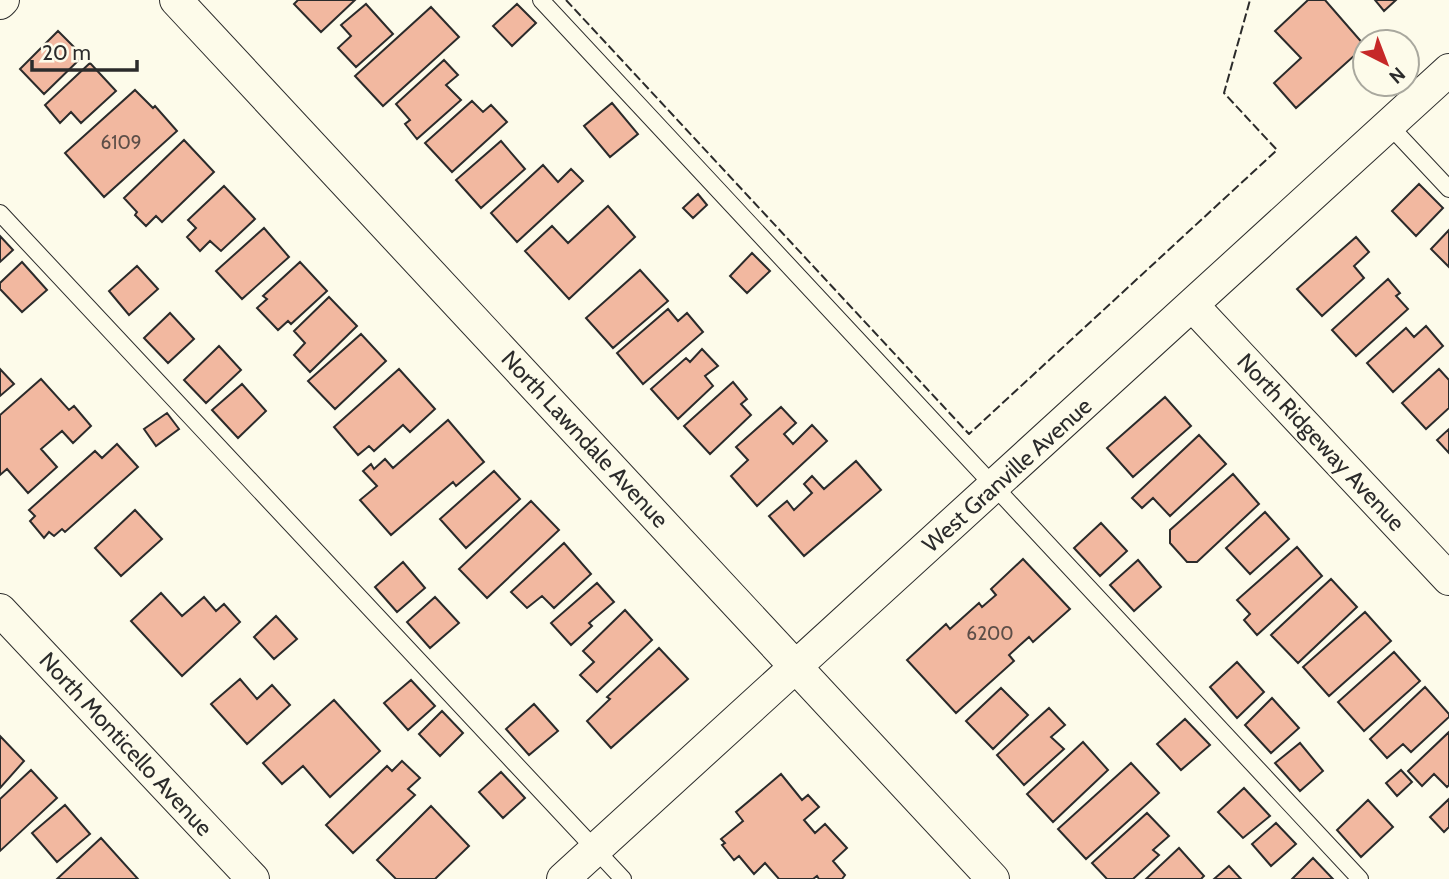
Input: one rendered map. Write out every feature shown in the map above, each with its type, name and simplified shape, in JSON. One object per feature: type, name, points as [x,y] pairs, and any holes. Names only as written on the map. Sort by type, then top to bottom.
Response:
[{"type":"street","name":"North Lawndale Avenue","points":[[176,0],[993,879]]},
{"type":"street","name":"West Granville Avenue","points":[[564,879],[1449,70]]},
{"type":"street","name":"North Ridgeway Avenue","points":[[1193,306],[1449,579]]},
{"type":"street","name":"North Monticello Avenue","points":[[0,610],[253,879]]},
{"type":"lane","points":[[541,0],[1360,879]]},
{"type":"lane","points":[[1389,125],[1449,189]]},
{"type":"lane","points":[[0,213],[623,879]]},
{"type":"building","points":[[298,0],[355,0],[321,32],[294,4]]},
{"type":"building","points":[[1308,0],[1325,0],[1351,30],[1351,59],[1296,108],[1274,83],[1301,58],[1275,31]]},
{"type":"building","points":[[1375,0],[1396,0],[1384,11]]},
{"type":"building","points":[[366,4],[393,34],[356,67],[338,48],[351,36],[341,25]]},
{"type":"building","points":[[517,4],[536,23],[512,46],[493,26]]},
{"type":"building","points":[[431,7],[459,37],[383,106],[355,76]]},
{"type":"building","points":[[58,31],[83,56],[44,94],[20,69]]},
{"type":"building","points":[[444,60],[458,75],[446,85],[461,100],[417,139],[405,124],[410,120],[396,104]]},
{"type":"building","points":[[90,63],[116,91],[81,123],[71,112],[60,123],[45,105]]},
{"type":"building","points":[[135,90],[153,108],[155,106],[177,131],[104,197],[65,153]]},
{"type":"building","points":[[472,101],[483,112],[491,105],[507,122],[452,172],[425,143]]},
{"type":"building","points":[[612,103],[638,134],[610,157],[584,126]]},
{"type":"building","points":[[184,140],[214,172],[162,222],[156,216],[146,226],[124,198]]},
{"type":"building","points":[[501,141],[525,169],[481,208],[456,180]]},
{"type":"building","points":[[543,165],[558,182],[571,169],[583,181],[517,242],[491,213]]},
{"type":"building","points":[[1419,184],[1443,208],[1416,236],[1392,211]]},
{"type":"building","points":[[224,186],[255,219],[221,251],[210,241],[200,251],[187,237],[196,228],[188,220]]},
{"type":"building","points":[[698,194],[707,205],[693,218],[683,208]]},
{"type":"building","points":[[608,206],[635,237],[569,299],[525,251],[552,226],[568,243]]},
{"type":"building","points":[[264,228],[289,257],[242,299],[216,271]]},
{"type":"building","points":[[1449,230],[1449,267],[1431,249]]},
{"type":"building","points":[[0,236],[13,250],[0,262]]},
{"type":"building","points":[[1356,237],[1369,252],[1354,266],[1364,278],[1322,316],[1297,289]]},
{"type":"building","points":[[752,253],[770,271],[747,293],[730,276]]},
{"type":"building","points":[[22,262],[47,290],[22,312],[0,289],[0,283]]},
{"type":"building","points":[[300,262],[327,291],[291,324],[288,321],[278,330],[257,308],[267,299],[263,296]]},
{"type":"building","points":[[137,266],[158,289],[129,315],[109,291]]},
{"type":"building","points":[[640,270],[668,301],[613,348],[586,318]]},
{"type":"building","points":[[1388,279],[1400,293],[1396,296],[1408,309],[1356,356],[1332,330]]},
{"type":"building","points":[[329,297],[357,326],[310,372],[294,355],[305,343],[294,331]]},
{"type":"building","points":[[668,309],[678,321],[687,313],[703,332],[643,384],[617,353]]},
{"type":"building","points":[[170,313],[194,339],[168,363],[144,338]]},
{"type":"building","points":[[1426,326],[1443,346],[1393,392],[1367,363],[1406,328],[1414,337]]},
{"type":"building","points":[[361,334],[386,361],[335,409],[308,381]]},
{"type":"building","points":[[219,346],[241,370],[206,403],[184,380]]},
{"type":"building","points":[[702,349],[718,366],[705,376],[713,386],[678,419],[651,389],[686,358],[690,362]]},
{"type":"building","points":[[0,369],[14,384],[0,396]]},
{"type":"building","points":[[399,369],[435,409],[410,432],[403,425],[374,451],[369,446],[358,455],[334,427]]},
{"type":"building","points":[[1439,369],[1449,380],[1449,408],[1426,429],[1402,403]]},
{"type":"building","points":[[41,379],[69,410],[74,406],[91,426],[73,443],[62,431],[41,449],[57,467],[28,493],[7,469],[0,475],[0,415]]},
{"type":"building","points":[[733,382],[747,399],[741,404],[751,415],[710,454],[684,426]]},
{"type":"building","points":[[242,384],[266,411],[238,438],[212,410]]},
{"type":"building","points":[[1165,397],[1191,426],[1133,477],[1107,448]]},
{"type":"building","points":[[781,407],[796,423],[784,434],[793,444],[812,425],[827,441],[757,506],[731,476],[748,460],[736,447]]},
{"type":"building","points":[[167,413],[179,429],[156,446],[144,429]]},
{"type":"building","points":[[448,420],[484,462],[456,486],[453,482],[391,535],[360,500],[377,486],[363,471],[371,464],[374,469],[385,459],[393,468]]},
{"type":"building","points":[[1449,429],[1449,453],[1437,440]]},
{"type":"building","points":[[1199,435],[1226,464],[1170,516],[1153,498],[1142,508],[1132,498]]},
{"type":"building","points":[[117,444],[138,467],[65,532],[62,529],[54,536],[49,532],[44,538],[30,521],[35,516],[29,510],[95,451],[102,458]]},
{"type":"building","points":[[856,461],[881,490],[804,556],[769,516],[787,501],[794,510],[812,493],[804,484],[812,476],[824,489]]},
{"type":"building","points":[[494,471],[520,499],[466,548],[440,519]]},
{"type":"building","points":[[1233,474],[1259,504],[1197,562],[1187,562],[1170,543],[1170,530]]},
{"type":"building","points":[[531,501],[559,530],[487,598],[459,569]]},
{"type":"building","points":[[135,510],[162,539],[121,576],[95,548]]},
{"type":"building","points":[[1265,512],[1289,539],[1250,574],[1226,548]]},
{"type":"building","points":[[1101,523],[1127,551],[1100,576],[1074,548]]},
{"type":"building","points":[[564,543],[591,574],[554,608],[542,596],[527,608],[511,592]]},
{"type":"building","points":[[1297,547],[1322,576],[1257,635],[1244,620],[1250,614],[1237,600]]},
{"type":"building","points":[[1023,559],[1070,609],[1033,642],[1029,637],[1009,655],[1014,661],[956,713],[907,660],[946,624],[950,629],[979,603],[982,607],[996,595],[991,589]]},
{"type":"building","points":[[1138,560],[1161,587],[1134,611],[1110,585]]},
{"type":"building","points":[[403,562],[425,588],[397,612],[375,587]]},
{"type":"building","points":[[1331,579],[1357,607],[1298,663],[1271,635]]},
{"type":"building","points":[[597,583],[614,602],[589,623],[592,626],[571,645],[551,623]]},
{"type":"building","points":[[161,593],[182,616],[204,597],[216,611],[224,604],[240,622],[182,676],[131,621]]},
{"type":"building","points":[[435,597],[459,623],[430,648],[407,622]]},
{"type":"building","points":[[625,610],[652,640],[597,692],[580,675],[594,662],[583,651]]},
{"type":"building","points":[[1365,612],[1391,641],[1329,696],[1303,667]]},
{"type":"building","points":[[276,616],[297,639],[274,659],[254,637]]},
{"type":"building","points":[[659,648],[688,679],[611,748],[587,721],[610,699],[607,697]]},
{"type":"building","points":[[1394,652],[1420,681],[1364,731],[1338,702]]},
{"type":"building","points":[[1237,662],[1264,692],[1237,718],[1210,687]]},
{"type":"building","points":[[240,679],[257,699],[272,685],[290,705],[247,744],[211,704]]},
{"type":"building","points":[[411,680],[435,706],[408,730],[384,703]]},
{"type":"building","points":[[1425,687],[1449,717],[1411,752],[1403,744],[1387,758],[1370,739]]},
{"type":"building","points":[[1001,688],[1028,715],[993,749],[966,721]]},
{"type":"building","points":[[1272,698],[1299,728],[1271,753],[1245,725]]},
{"type":"building","points":[[334,700],[380,751],[330,797],[303,766],[282,784],[263,763]]},
{"type":"building","points":[[534,704],[558,731],[529,755],[506,729]]},
{"type":"building","points":[[1049,708],[1065,725],[1051,737],[1064,749],[1024,785],[997,755]]},
{"type":"building","points":[[442,711],[463,733],[440,756],[419,734]]},
{"type":"building","points":[[1185,719],[1210,745],[1181,770],[1157,744]]},
{"type":"building","points":[[1449,732],[1449,785],[1447,787],[1434,774],[1422,786],[1408,771]]},
{"type":"building","points":[[0,736],[24,761],[0,788]]},
{"type":"building","points":[[1083,742],[1108,770],[1053,822],[1027,794]]},
{"type":"building","points":[[1300,743],[1323,771],[1300,791],[1275,763]]},
{"type":"building","points":[[402,761],[420,778],[408,789],[415,795],[353,853],[326,825],[387,766],[392,771]]},
{"type":"building","points":[[1131,763],[1159,793],[1086,859],[1058,829]]},
{"type":"building","points":[[31,770],[57,798],[0,851],[0,799]]},
{"type":"building","points":[[1401,770],[1412,782],[1397,796],[1386,783]]},
{"type":"building","points":[[501,772],[525,798],[503,818],[479,792]]},
{"type":"building","points":[[781,774],[802,800],[808,795],[819,807],[804,820],[815,833],[825,824],[847,848],[833,861],[845,875],[842,879],[819,879],[817,876],[813,879],[779,879],[765,863],[754,874],[739,856],[734,860],[722,845],[725,843],[721,839],[743,821],[736,812]]},
{"type":"building","points":[[1244,788],[1270,816],[1243,838],[1218,812]]},
{"type":"building","points":[[1449,799],[1449,827],[1444,832],[1430,817]]},
{"type":"building","points":[[1368,800],[1393,827],[1361,857],[1337,830]]},
{"type":"building","points":[[65,805],[90,834],[57,862],[32,833]]},
{"type":"building","points":[[431,806],[469,846],[435,879],[396,879],[377,860]]},
{"type":"building","points":[[1147,813],[1169,836],[1153,850],[1159,855],[1133,879],[1107,879],[1092,863]]},
{"type":"building","points":[[1276,823],[1296,844],[1271,866],[1252,844]]},
{"type":"building","points":[[101,838],[138,879],[57,879]]},
{"type":"building","points":[[1179,848],[1204,876],[1201,879],[1146,879]]},
{"type":"building","points":[[1313,858],[1333,879],[1292,879]]},
{"type":"building","points":[[1229,866],[1241,879],[1214,879]]},
{"type":"fence","points":[[566,0],[969,434],[1277,150],[1224,93],[1250,0]]}]
